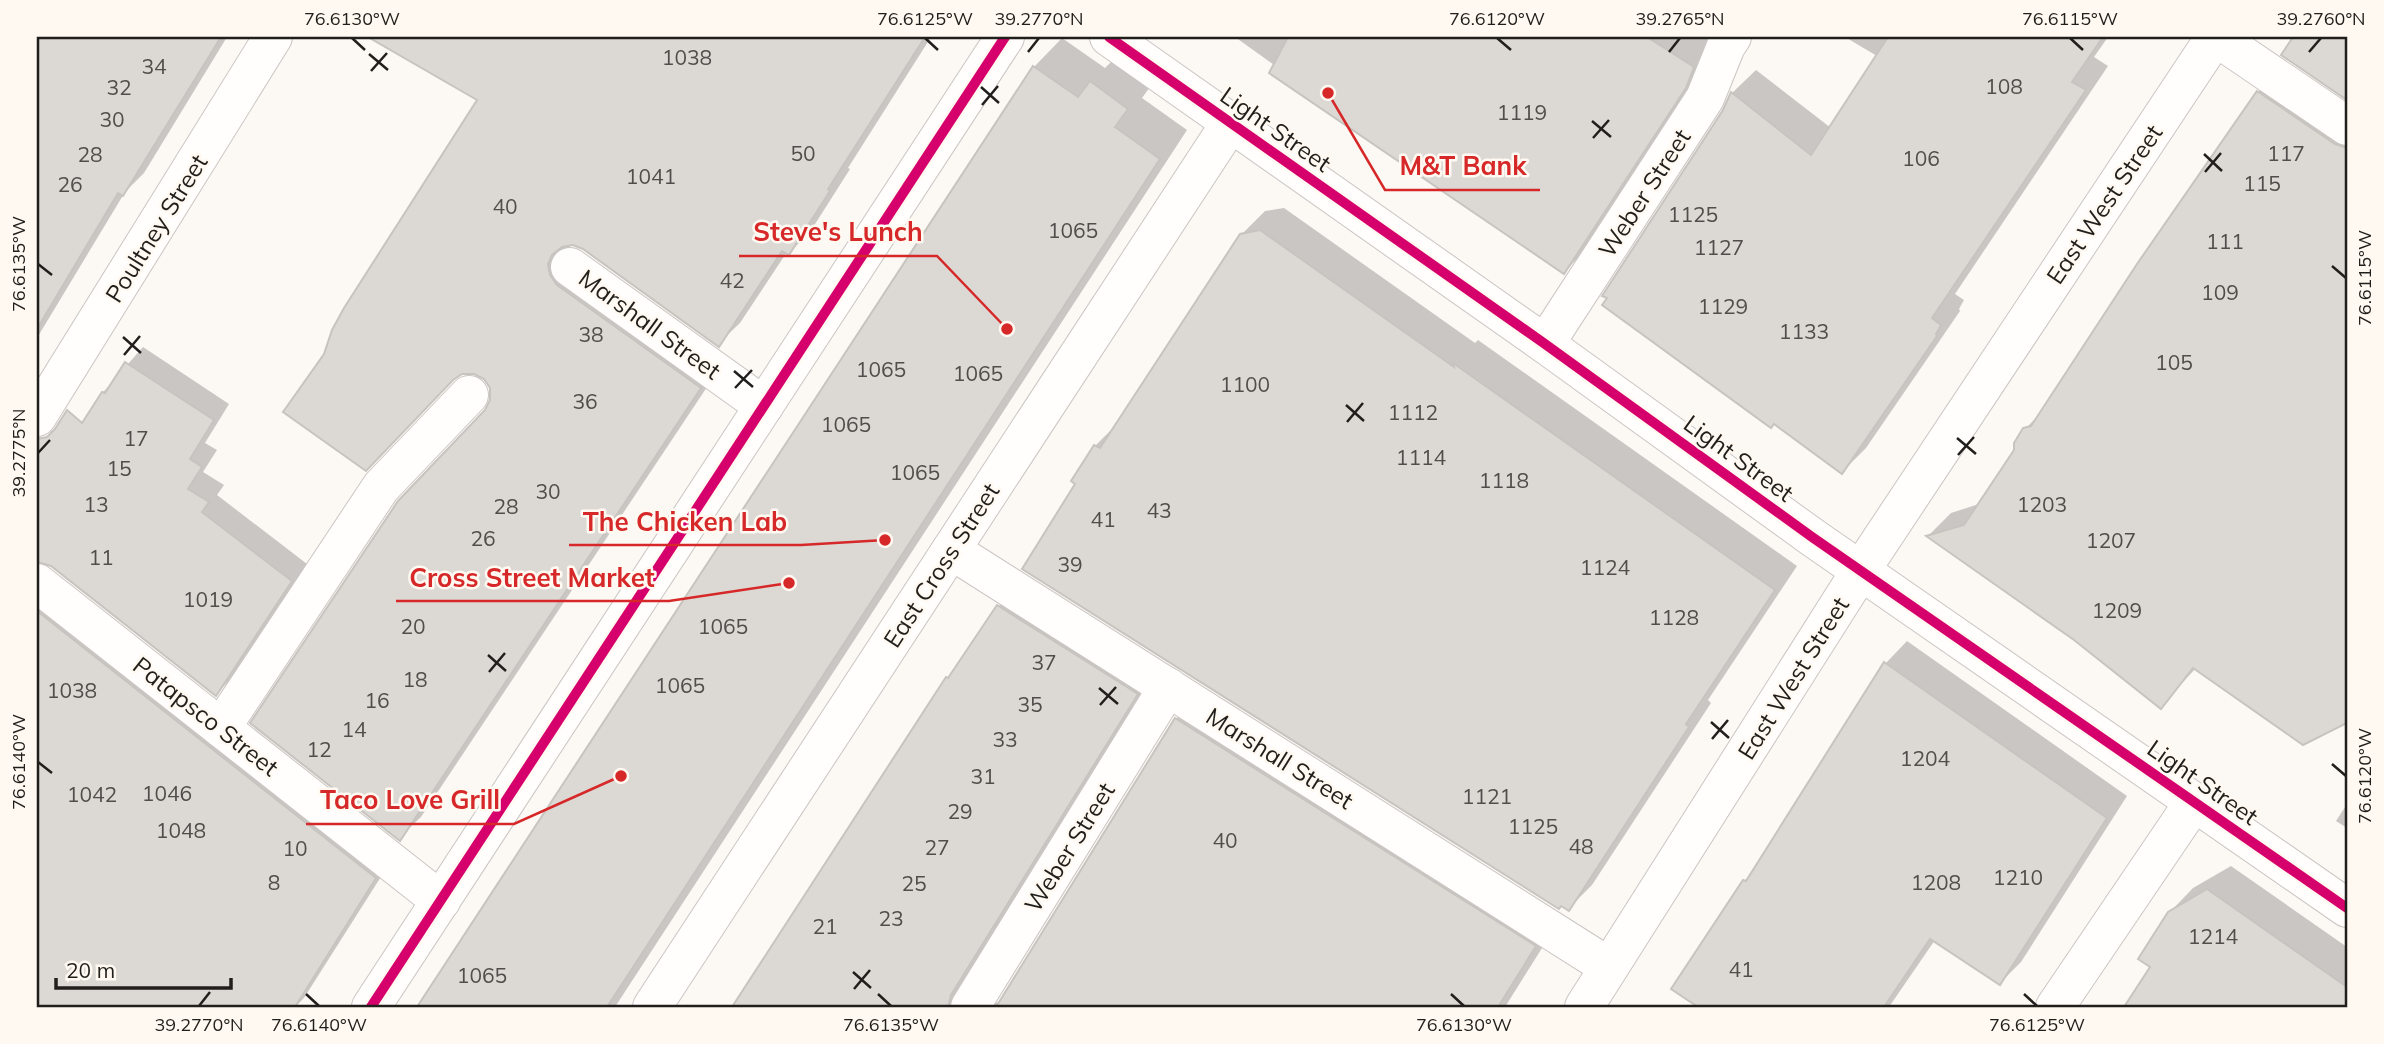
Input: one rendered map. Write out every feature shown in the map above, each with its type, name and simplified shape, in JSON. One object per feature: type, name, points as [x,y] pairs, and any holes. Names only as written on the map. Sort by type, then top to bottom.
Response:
[{"type":"street","name":"Poultney Street","points":[[37,417],[273,37]]},
{"type":"street","points":[[371,1007],[1005,37]]},
{"type":"street","name":"Light Street","points":[[1109,37],[1861,570],[2347,908]]},
{"type":"street","name":"Weber Street","points":[[1545,344],[1705,98],[1732,37]]},
{"type":"street","points":[[2215,37],[2347,126]]},
{"type":"street","name":"East West Street","points":[[1589,1005],[1609,967],[1861,570],[2215,37]]},
{"type":"street","name":"East Cross Street","points":[[652,1007],[1231,122]]},
{"type":"street","name":"Marshall Street","points":[[570,267],[764,406]]},
{"type":"street","points":[[221,728],[382,487],[469,395]]},
{"type":"street","name":"Marshall Street","points":[[951,550],[1609,967]]},
{"type":"street","name":"Patapsco Street","points":[[37,583],[441,901]]},
{"type":"street","name":"Weber Street","points":[[970,1007],[1168,687]]},
{"type":"street","points":[[2055,1007],[2194,802]]},
{"type":"building","points":[[37,37],[221,37],[123,196],[118,193],[37,329]]},
{"type":"building","points":[[368,37],[925,37],[789,255],[782,251],[719,347],[583,249],[573,245],[562,247],[552,255],[548,264],[550,275],[557,285],[701,388],[400,841],[250,723],[398,501],[485,410],[490,400],[490,388],[484,379],[474,374],[462,374],[453,380],[366,471],[283,412],[324,354],[332,330],[344,308],[477,100]]},
{"type":"building","points":[[1288,37],[1647,37],[1694,67],[1686,88],[1564,274],[1269,73]]},
{"type":"building","points":[[1888,37],[2103,37],[2072,82],[2086,90],[1932,318],[1941,325],[1937,336],[1842,474],[1774,424],[1771,428],[1602,305],[1607,298],[1602,296],[1723,110],[1731,92],[1811,155]]},
{"type":"building","points":[[2293,37],[2347,37],[2347,100],[2281,55]]},
{"type":"building","points":[[1033,66],[1078,97],[1090,81],[1128,109],[1115,127],[1160,159],[607,1007],[417,1007]]},
{"type":"building","points":[[2257,91],[2335,144],[2347,148],[2347,723],[2303,745],[2193,668],[2161,709],[2074,640],[1926,536],[1964,525],[2014,450],[2014,443],[2023,428],[2031,426],[2137,264]]},
{"type":"building","points":[[1260,230],[1775,590],[1686,724],[1689,727],[1569,911],[1561,906],[1559,909],[1022,569],[1075,484],[1071,481],[1094,445],[1100,448],[1240,234]]},
{"type":"building","points":[[125,362],[214,420],[190,459],[202,467],[188,489],[209,502],[202,512],[292,581],[216,696],[51,566],[37,562],[37,439],[47,437],[67,410],[82,423]]},
{"type":"building","points":[[997,605],[1138,694],[951,995],[948,1007],[732,1007],[946,677],[948,678]]},
{"type":"building","points":[[37,611],[376,878],[295,1007],[37,1007]]},
{"type":"building","points":[[1884,662],[2107,818],[2000,985],[1930,939],[1884,1007],[1698,1007],[1671,989],[1743,880],[1746,881]]},
{"type":"building","points":[[1175,718],[1536,946],[1498,1007],[996,1007]]},
{"type":"building","points":[[2207,889],[2347,987],[2347,1007],[2124,1007],[2150,967],[2138,959],[2168,912]]},
{"type":"cycle path","points":[[371,1007],[1005,37]]},
{"type":"cycle path","points":[[1109,37],[1545,344],[1812,537],[2347,908]]},
{"type":"place","name":"M&T Bank","points":[[1328,93]]},
{"type":"place","name":"Steve's Lunch","points":[[1007,329]]},
{"type":"place","name":"The Chicken Lab","points":[[885,540]]},
{"type":"place","name":"Cross Street Market","points":[[789,583]]},
{"type":"place","name":"Taco Love Grill","points":[[621,776]]}]
